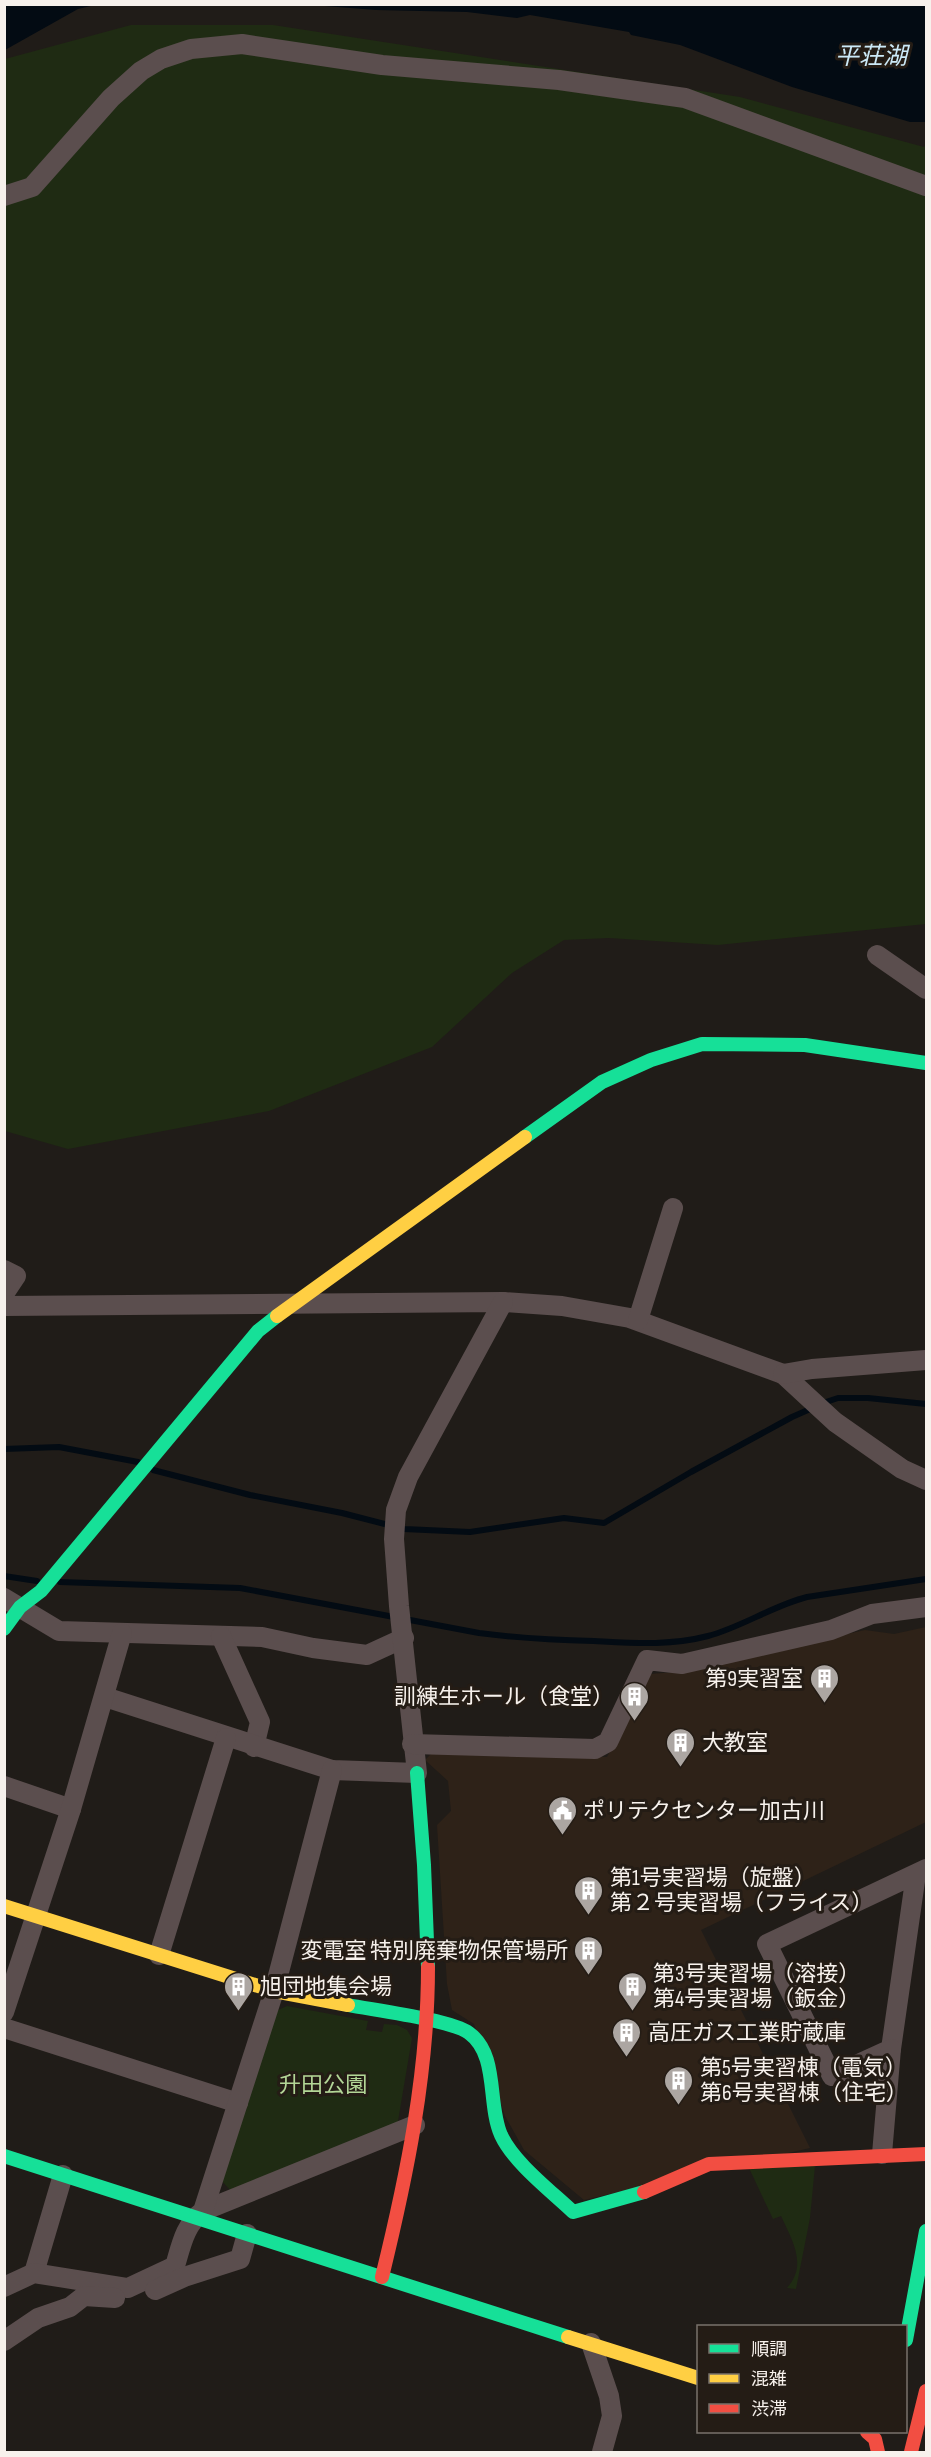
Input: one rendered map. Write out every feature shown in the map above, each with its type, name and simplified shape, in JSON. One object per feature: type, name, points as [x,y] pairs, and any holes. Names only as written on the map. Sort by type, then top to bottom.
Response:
[{"type":"street","points":[[4,196],[32,187],[111,98],[141,71],[161,59],[191,49],[242,44],[382,65],[559,80],[685,98],[927,186]]},
{"type":"street","points":[[877,955],[927,989]]},
{"type":"street","points":[[12,1603],[41,1591],[258,1331],[291,1304],[602,1082],[651,1060],[702,1044],[806,1045],[927,1063]]},
{"type":"street","points":[[638,1320],[672,1208]]},
{"type":"street","points":[[4,1270],[16,1276],[4,1294]]},
{"type":"street","points":[[382,2277],[401,2200],[415,2125],[426,2020],[427,1903],[417,1773],[399,1606],[394,1539],[396,1510],[408,1477],[503,1302]]},
{"type":"street","points":[[4,1305],[503,1302],[562,1306],[638,1320],[783,1374],[829,1417],[902,1469],[927,1480]]},
{"type":"street","points":[[783,1374],[812,1369],[927,1360]]},
{"type":"street","points":[[4,1629],[12,1603]]},
{"type":"street","points":[[12,1603],[59,1631],[262,1637],[313,1648],[367,1655],[404,1638]]},
{"type":"street","points":[[412,1743],[595,1749],[608,1742],[647,1660],[682,1664],[831,1630],[872,1614],[927,1607]]},
{"type":"street","points":[[4,2012],[71,1809],[122,1633]]},
{"type":"street","points":[[221,1636],[260,1722],[254,1747]]},
{"type":"street","points":[[105,1697],[226,1738],[332,1770],[417,1773]]},
{"type":"street","points":[[159,1955],[226,1738]]},
{"type":"street","points":[[4,2287],[34,2273],[128,2288],[175,2266],[185,2233],[199,2214],[274,1991],[332,1770]]},
{"type":"street","points":[[4,1786],[71,1809]]},
{"type":"street","points":[[882,2154],[891,2049],[921,1871]]},
{"type":"street","points":[[891,2049],[832,2076],[767,1944],[921,1871]]},
{"type":"street","points":[[4,1906],[274,1991],[426,2020],[466,2031],[483,2045],[501,2135],[525,2168],[573,2212],[646,2191],[709,2164],[882,2154],[927,2154]]},
{"type":"street","points":[[4,2028],[238,2103]]},
{"type":"street","points":[[199,2214],[415,2125]]},
{"type":"street","points":[[4,2156],[199,2214],[248,2234],[697,2377]]},
{"type":"street","points":[[34,2273],[63,2175]]},
{"type":"street","points":[[907,2335],[927,2231]]},
{"type":"street","points":[[4,2341],[38,2318],[70,2307],[84,2296],[132,2300],[184,2277],[240,2259],[248,2234]]},
{"type":"street","points":[[591,2343],[609,2396],[612,2416],[602,2452]]},
{"type":"street","points":[[911,2452],[927,2391]]},
{"type":"street","points":[[868,2433],[875,2439],[878,2452]]},
{"type":"street","points":[[878,2452],[884,2433]]},
{"type":"shaded area","name":"ポリテクセンター加古川","points":[[926,1627],[926,1822],[701,1930],[810,2148],[584,2200],[524,2150],[505,2116],[474,2024],[452,2010],[447,1984],[437,1825],[451,1811],[448,1781],[425,1760],[436,1749],[607,1757],[650,1674],[676,1672],[865,1630],[894,1634]]},
{"type":"green space","points":[[131,25],[273,25],[740,97],[924,147],[926,144],[926,924],[718,945],[609,938],[564,940],[512,973],[432,1047],[269,1111],[68,1149],[5,1131],[5,59]]},
{"type":"green space","name":"升田公園","points":[[287,2006],[368,2021],[366,2030],[382,2032],[384,2024],[397,2025],[407,2030],[412,2038],[397,2127],[230,2190],[222,2181],[276,2011]]},
{"type":"green space","points":[[815,2166],[810,2218],[796,2289],[787,2288],[796,2270],[796,2252],[781,2216],[773,2219],[749,2168]]},
{"type":"water","points":[[5,4],[95,5],[78,9],[5,50]]},
{"type":"water","name":"平荘湖","points":[[312,5],[926,5],[926,122],[910,122],[792,87],[680,45],[631,35],[629,32],[530,15],[517,18],[467,12],[376,10]]},
{"type":"waterway","points":[[153,1470],[250,1495],[342,1513],[404,1529],[470,1532],[564,1518],[604,1523],[691,1472],[792,1417],[826,1402],[838,1398],[868,1398],[926,1404]]},
{"type":"waterway","points":[[4,1449],[59,1447],[138,1462]]},
{"type":"waterway","points":[[4,1576],[37,1581]]},
{"type":"waterway","points":[[60,1582],[240,1588],[479,1633],[550,1639],[651,1643],[708,1636],[807,1597],[926,1579]]},
{"type":"traffic: fast","points":[[525,1137],[602,1082],[651,1060],[702,1044],[805,1045],[926,1063]]},
{"type":"traffic: fast","points":[[4,1629],[20,1607],[41,1591],[258,1331],[277,1316]]},
{"type":"traffic: fast","points":[[417,1773],[428,1967]]},
{"type":"traffic: fast","points":[[348,2005],[430,2020],[460,2028],[469,2033],[485,2054],[489,2067],[494,2109],[501,2135],[524,2166],[573,2212],[644,2192]]},
{"type":"traffic: fast","points":[[4,2156],[568,2337]]},
{"type":"traffic: fast","points":[[907,2335],[926,2231]]},
{"type":"traffic: slow","points":[[277,1316],[525,1137]]},
{"type":"traffic: slow","points":[[4,1906],[274,1991],[348,2005]]},
{"type":"traffic: slow","points":[[568,2337],[697,2378]]},
{"type":"traffic: jam","points":[[382,2277],[408,2162],[420,2085],[428,1967]]},
{"type":"traffic: jam","points":[[644,2192],[709,2164],[926,2154]]},
{"type":"traffic: jam","points":[[911,2452],[926,2391]]},
{"type":"traffic: jam","points":[[868,2433],[875,2439],[878,2452]]},
{"type":"place","name":"第9実習室","points":[[824,1704]]},
{"type":"place","name":"訓練生ホール（食堂）","points":[[635,1722]]},
{"type":"place","name":"大教室","points":[[681,1768]]},
{"type":"place","name":"ポリテクセンター加古川","points":[[562,1836]]},
{"type":"place","name":"第1号実習場（旋盤） 第２号実習場（フライス）","points":[[589,1916]]},
{"type":"place","name":"変電室 特別廃棄物保管場所","points":[[589,1976]]},
{"type":"place","name":"旭団地集会場","points":[[239,2012]]},
{"type":"place","name":"第3号実習場（溶接） 第4号実習場（鈑金）","points":[[632,2012]]},
{"type":"place","name":"高圧ガス工業貯蔵庫","points":[[627,2058]]},
{"type":"place","name":"第5号実習棟（電気） 第6号実習棟（住宅）","points":[[679,2106]]}]
